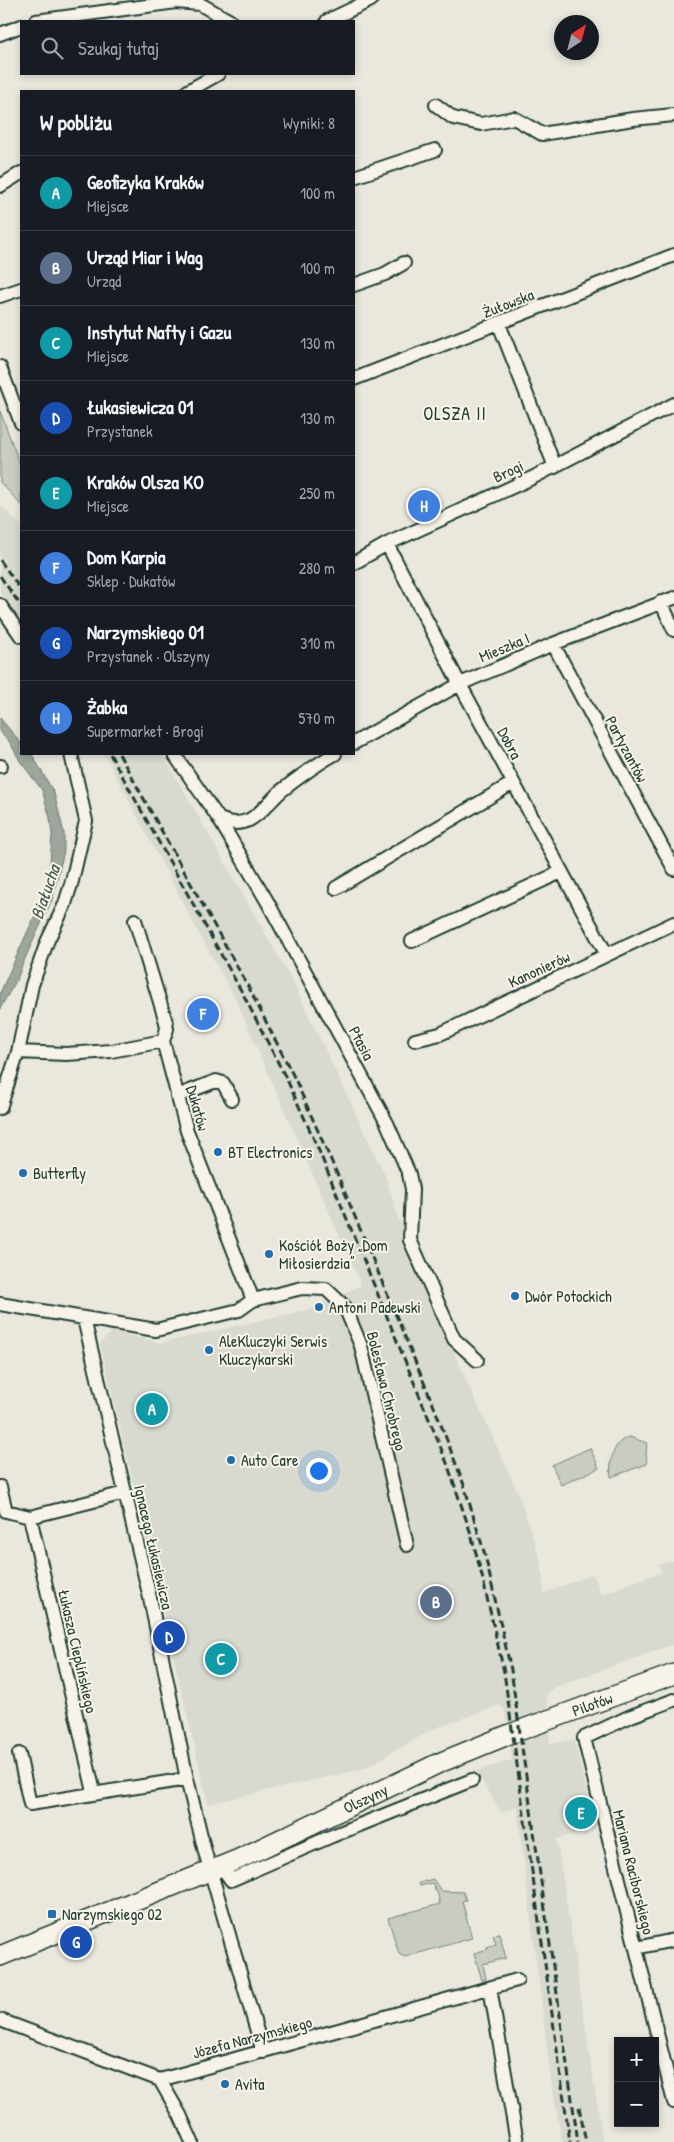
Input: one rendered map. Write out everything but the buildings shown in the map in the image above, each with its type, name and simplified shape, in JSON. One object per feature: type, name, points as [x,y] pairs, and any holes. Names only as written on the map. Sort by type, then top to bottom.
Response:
[{"type":"street","points":[[329,20],[371,0]]},
{"type":"street","points":[[42,20],[176,2],[200,4],[228,20]]},
{"type":"street","points":[[0,34],[20,26]]},
{"type":"street","points":[[190,90],[216,75]]},
{"type":"street","points":[[436,105],[454,118],[481,124],[514,118],[542,134],[633,119],[674,115]]},
{"type":"street","points":[[355,178],[435,150]]},
{"type":"street","points":[[0,186],[20,174]]},
{"type":"street","name":"Żułowska","points":[[355,379],[674,255]]},
{"type":"street","points":[[355,285],[385,274],[404,263]]},
{"type":"street","points":[[0,296],[20,289]]},
{"type":"street","points":[[499,324],[555,467]]},
{"type":"street","points":[[1,372],[19,409]]},
{"type":"street","name":"Brogi","points":[[355,562],[387,544],[555,467],[674,404]]},
{"type":"street","name":"Dobra","points":[[387,544],[460,684],[607,955]]},
{"type":"street","name":"Mieszka I","points":[[355,742],[460,684],[553,644],[674,598]]},
{"type":"street","points":[[661,602],[674,630]]},
{"type":"street","points":[[0,606],[20,635]]},
{"type":"street","name":"Partyzantów","points":[[553,644],[674,869]]},
{"type":"street","points":[[0,1108],[18,1052],[32,985],[47,942],[65,904],[86,821],[71,755]]},
{"type":"street","name":"Ptasia","points":[[175,755],[219,819],[267,901],[401,1152],[412,1189],[410,1240],[454,1340],[477,1360]]},
{"type":"street","points":[[219,819],[229,823],[237,823],[250,819],[280,792],[320,762],[333,755]]},
{"type":"street","points":[[336,888],[513,783]]},
{"type":"street","points":[[412,941],[562,872]]},
{"type":"street","name":"Dukatów","points":[[135,920],[166,1022],[163,1041],[187,1131],[253,1300]]},
{"type":"street","name":"Kanonierów","points":[[415,1040],[440,1034],[674,923]]},
{"type":"street","points":[[18,1052],[66,1054],[111,1051],[163,1041]]},
{"type":"street","points":[[177,1096],[216,1081],[223,1083],[232,1098]]},
{"type":"street","name":"Bolesława Chrobrego","points":[[0,1304],[156,1330],[239,1310],[253,1300],[302,1288],[315,1287],[326,1289],[346,1307],[362,1346],[407,1545]]},
{"type":"street","name":"Ignacego Łukasiewicza","points":[[84,1319],[150,1598],[187,1778],[216,1869],[263,2052]]},
{"type":"street","points":[[0,1487],[6,1511],[30,1517],[125,1493]]},
{"type":"street","name":"Łukasza Cieplińskiego","points":[[30,1517],[94,1792]]},
{"type":"street","name":"Pilotów","points":[[510,1734],[674,1674]]},
{"type":"street","name":"Pilotów","points":[[584,1738],[631,1716],[674,1700]]},
{"type":"street","name":"Olszyny","points":[[0,1956],[216,1869],[416,1773],[510,1734]]},
{"type":"street","name":"Mariana Raciborskiego","points":[[584,1738],[674,2102]]},
{"type":"street","points":[[19,1754],[30,1804],[187,1778]]},
{"type":"street","name":"Olszyny","points":[[216,1869],[231,1880],[332,1836],[472,1780]]},
{"type":"street","points":[[636,1948],[674,1940]]},
{"type":"street","name":"Józefa Narzymskiego","points":[[160,2080],[517,1980]]},
{"type":"street","points":[[490,1988],[517,2142]]},
{"type":"street","points":[[0,2020],[160,2080],[180,2114],[192,2142]]},
{"type":"shaded area","points":[[0,411],[20,464],[20,504],[0,482]]},
{"type":"shaded area","points":[[0,505],[20,524],[20,621],[0,592]]},
{"type":"shaded area","points":[[105,755],[164,755],[293,982],[385,1175],[405,1238],[462,1371],[518,1492],[541,1561],[544,1593],[593,1574],[601,1594],[661,1572],[659,1565],[674,1560],[674,1644],[553,1688],[547,1695],[550,1744],[574,1739],[596,1828],[557,1839],[603,2142],[562,2142],[551,2080],[517,1807],[501,1813],[476,1771],[512,1760],[505,1711],[501,1705],[433,1729],[363,1769],[208,1804],[100,1343],[112,1331],[161,1343],[315,1308],[361,1285],[235,998]]},
{"type":"shaded area","points":[[630,1437],[647,1443],[647,1464],[611,1477],[613,1452],[620,1442]]},
{"type":"shaded area","points":[[590,1448],[599,1468],[561,1485],[552,1465]]},
{"type":"shaded area","points":[[433,1879],[441,1891],[463,1892],[466,1900],[462,1901],[472,1938],[405,1957],[399,1954],[388,1918],[440,1904],[433,1883],[420,1886],[419,1883]]},
{"type":"shaded area","points":[[499,1933],[506,1958],[483,1964],[486,1979],[482,1980],[474,1953],[488,1949],[487,1947],[496,1944],[493,1935]]},
{"type":"water","name":"Białucha","points":[[0,718],[20,742],[20,755],[33,756],[54,793],[64,833],[64,851],[52,900],[18,976],[0,1009],[0,993],[43,897],[49,878],[52,835],[50,818],[42,790],[20,761],[9,741],[0,733]]},
{"type":"railway","points":[[0,560],[20,589]]},
{"type":"railway","points":[[0,576],[20,605]]},
{"type":"railway","points":[[111,755],[243,994],[288,1082],[317,1146],[447,1463],[471,1534],[504,1672],[570,2142]]},
{"type":"railway","points":[[120,755],[250,990],[295,1079],[338,1176],[435,1409],[464,1485],[485,1555],[511,1670],[578,2142]]},
{"type":"railway","points":[[579,2107],[586,2142]]},
{"type":"place","name":"Żabka","points":[[424,506]]},
{"type":"place","name":"Dom Karpia","points":[[203,1014]]},
{"type":"place","name":"BT Electronics","points":[[218,1152]]},
{"type":"place","name":"Butterfly","points":[[23,1173]]},
{"type":"place","name":"Kościół Boży „Dom Miłosierdzia”","points":[[269,1254]]},
{"type":"place","name":"Dwór Potockich","points":[[515,1296]]},
{"type":"place","name":"Antoni Padewski","points":[[319,1307]]},
{"type":"place","name":"AleKluczyki Serwis Kluczykarski","points":[[209,1350]]},
{"type":"place","name":"Geofizyka Kraków","points":[[152,1409]]},
{"type":"place","name":"Auto Care","points":[[231,1460]]},
{"type":"place","name":"Urząd Miar i Wag","points":[[436,1602]]},
{"type":"place","name":"Łukasiewicza 01","points":[[169,1637]]},
{"type":"place","name":"Instytut Nafty i Gazu","points":[[221,1659]]},
{"type":"place","name":"Kraków Olsza KO","points":[[581,1813]]},
{"type":"place","name":"Narzymskiego 02","points":[[52,1914]]},
{"type":"place","name":"Narzymskiego 01","points":[[76,1942]]},
{"type":"place","name":"Avita","points":[[225,2084]]},
{"type":"district","name":"OLSZA II","points":[[455,413]]}]
